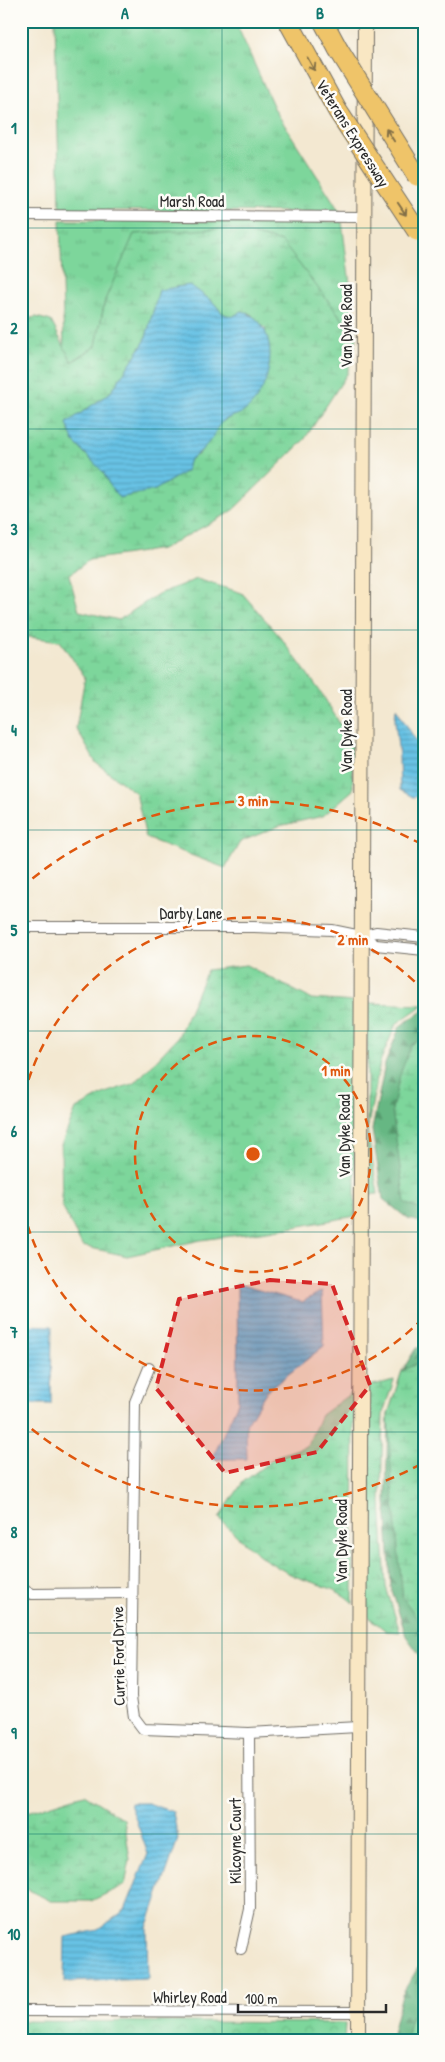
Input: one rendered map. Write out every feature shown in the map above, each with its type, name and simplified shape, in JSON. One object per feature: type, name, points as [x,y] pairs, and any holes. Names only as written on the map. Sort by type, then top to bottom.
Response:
[{"type":"highway","name":"Veterans Expressway","points":[[288,21],[337,110],[420,236]]},
{"type":"highway","name":"Veterans Expressway","points":[[323,21],[338,49],[420,181]]},
{"type":"main road","name":"Van Dyke Road","points":[[358,2041],[365,21]]},
{"type":"street","name":"Marsh Road","points":[[21,215],[363,217]]},
{"type":"street","name":"Darby Lane","points":[[21,928],[254,928],[332,930],[361,936]]},
{"type":"street","points":[[361,936],[376,932],[424,937]]},
{"type":"street","points":[[361,936],[376,945],[424,950]]},
{"type":"street","name":"Currie Ford Drive","points":[[149,1368],[135,1402],[131,1697],[134,1717],[143,1729],[249,1733],[358,1727]]},
{"type":"street","points":[[21,1589],[32,1594],[132,1593]]},
{"type":"street","name":"Kilcoyne Court","points":[[240,1948],[250,1909],[249,1733]]},
{"type":"street","name":"Whirley Road","points":[[21,2011],[358,2012]]},
{"type":"highlighted area","points":[[270,1280],[332,1284],[370,1385],[317,1452],[225,1473],[156,1388],[179,1299]]},
{"type":"green space","points":[[55,21],[235,21],[275,110],[340,212],[60,210]]},
{"type":"green space","points":[[60,220],[342,222],[357,338],[322,293],[105,300],[96,346],[71,362],[64,348]]},
{"type":"green space","points":[[227,228],[282,242],[357,338],[347,374],[304,440],[231,512],[162,549],[89,560],[69,575],[79,611],[119,620],[158,594],[197,579],[242,593],[282,639],[322,694],[352,744],[353,790],[323,816],[279,826],[240,842],[225,868],[146,838],[136,793],[96,763],[76,728],[85,677],[60,641],[21,636],[21,320],[36,317],[51,321],[72,362],[96,346],[105,300],[134,234]],"holes":[[[190,285],[213,302],[222,313],[232,317],[242,311],[251,314],[266,329],[246,410],[221,422],[199,454],[190,459],[186,471],[155,490],[114,489],[103,472],[73,441],[67,423],[111,392],[145,341],[159,290]]]},
{"type":"green space","points":[[246,965],[311,999],[355,1002],[355,1216],[289,1228],[201,1240],[127,1256],[82,1246],[62,1206],[61,1145],[76,1109],[105,1093],[135,1083],[178,1037],[207,970]]},
{"type":"green space","points":[[367,1003],[423,1005],[396,1024],[380,1062],[367,1130]]},
{"type":"green space","points":[[424,1010],[424,1223],[408,1219],[383,1199],[372,1130],[385,1064],[400,1026]]},
{"type":"green space","points":[[424,1037],[424,1211],[405,1203],[392,1110],[400,1075],[411,1045]]},
{"type":"green space","points":[[367,1130],[378,1194],[367,1194]]},
{"type":"green space","points":[[416,1348],[424,1348],[424,1661],[406,1636],[391,1587],[386,1501],[388,1415],[402,1371]]},
{"type":"green space","points":[[424,1360],[424,1627],[403,1598],[392,1486],[388,1414],[402,1371]]},
{"type":"green space","points":[[394,1380],[383,1413],[381,1501],[386,1587],[400,1632],[386,1631],[364,1613],[365,1387]]},
{"type":"green space","points":[[354,1391],[353,1603],[338,1592],[296,1577],[269,1562],[219,1518],[243,1482],[277,1456],[307,1446],[321,1415]]},
{"type":"green space","points":[[84,1794],[124,1819],[130,1860],[125,1885],[91,1901],[51,1901],[21,1886],[21,1814]]},
{"type":"green space","points":[[424,1958],[424,2041],[390,2041],[402,1994]]},
{"type":"green space","points":[[424,2003],[424,2041],[406,2041],[411,2017]]},
{"type":"green space","points":[[21,2021],[345,2023],[344,2041],[21,2041]]},
{"type":"water","points":[[190,285],[213,302],[222,313],[232,317],[242,311],[255,318],[264,329],[269,342],[270,357],[263,387],[256,400],[246,410],[227,418],[221,423],[206,445],[190,459],[186,471],[155,490],[119,498],[103,472],[73,441],[67,423],[111,392],[145,341],[159,290]]},
{"type":"water","points":[[396,708],[424,754],[424,796],[413,797],[400,790],[395,720]]},
{"type":"water","points":[[237,1284],[302,1302],[322,1291],[324,1346],[266,1392],[246,1425],[247,1459],[212,1459],[238,1402]]},
{"type":"water","points":[[21,1325],[52,1326],[51,1404],[21,1404]]},
{"type":"water","points":[[130,1803],[147,1803],[173,1812],[178,1839],[147,1928],[148,1979],[64,1982],[65,1937],[98,1930],[125,1910],[148,1854]]}]
